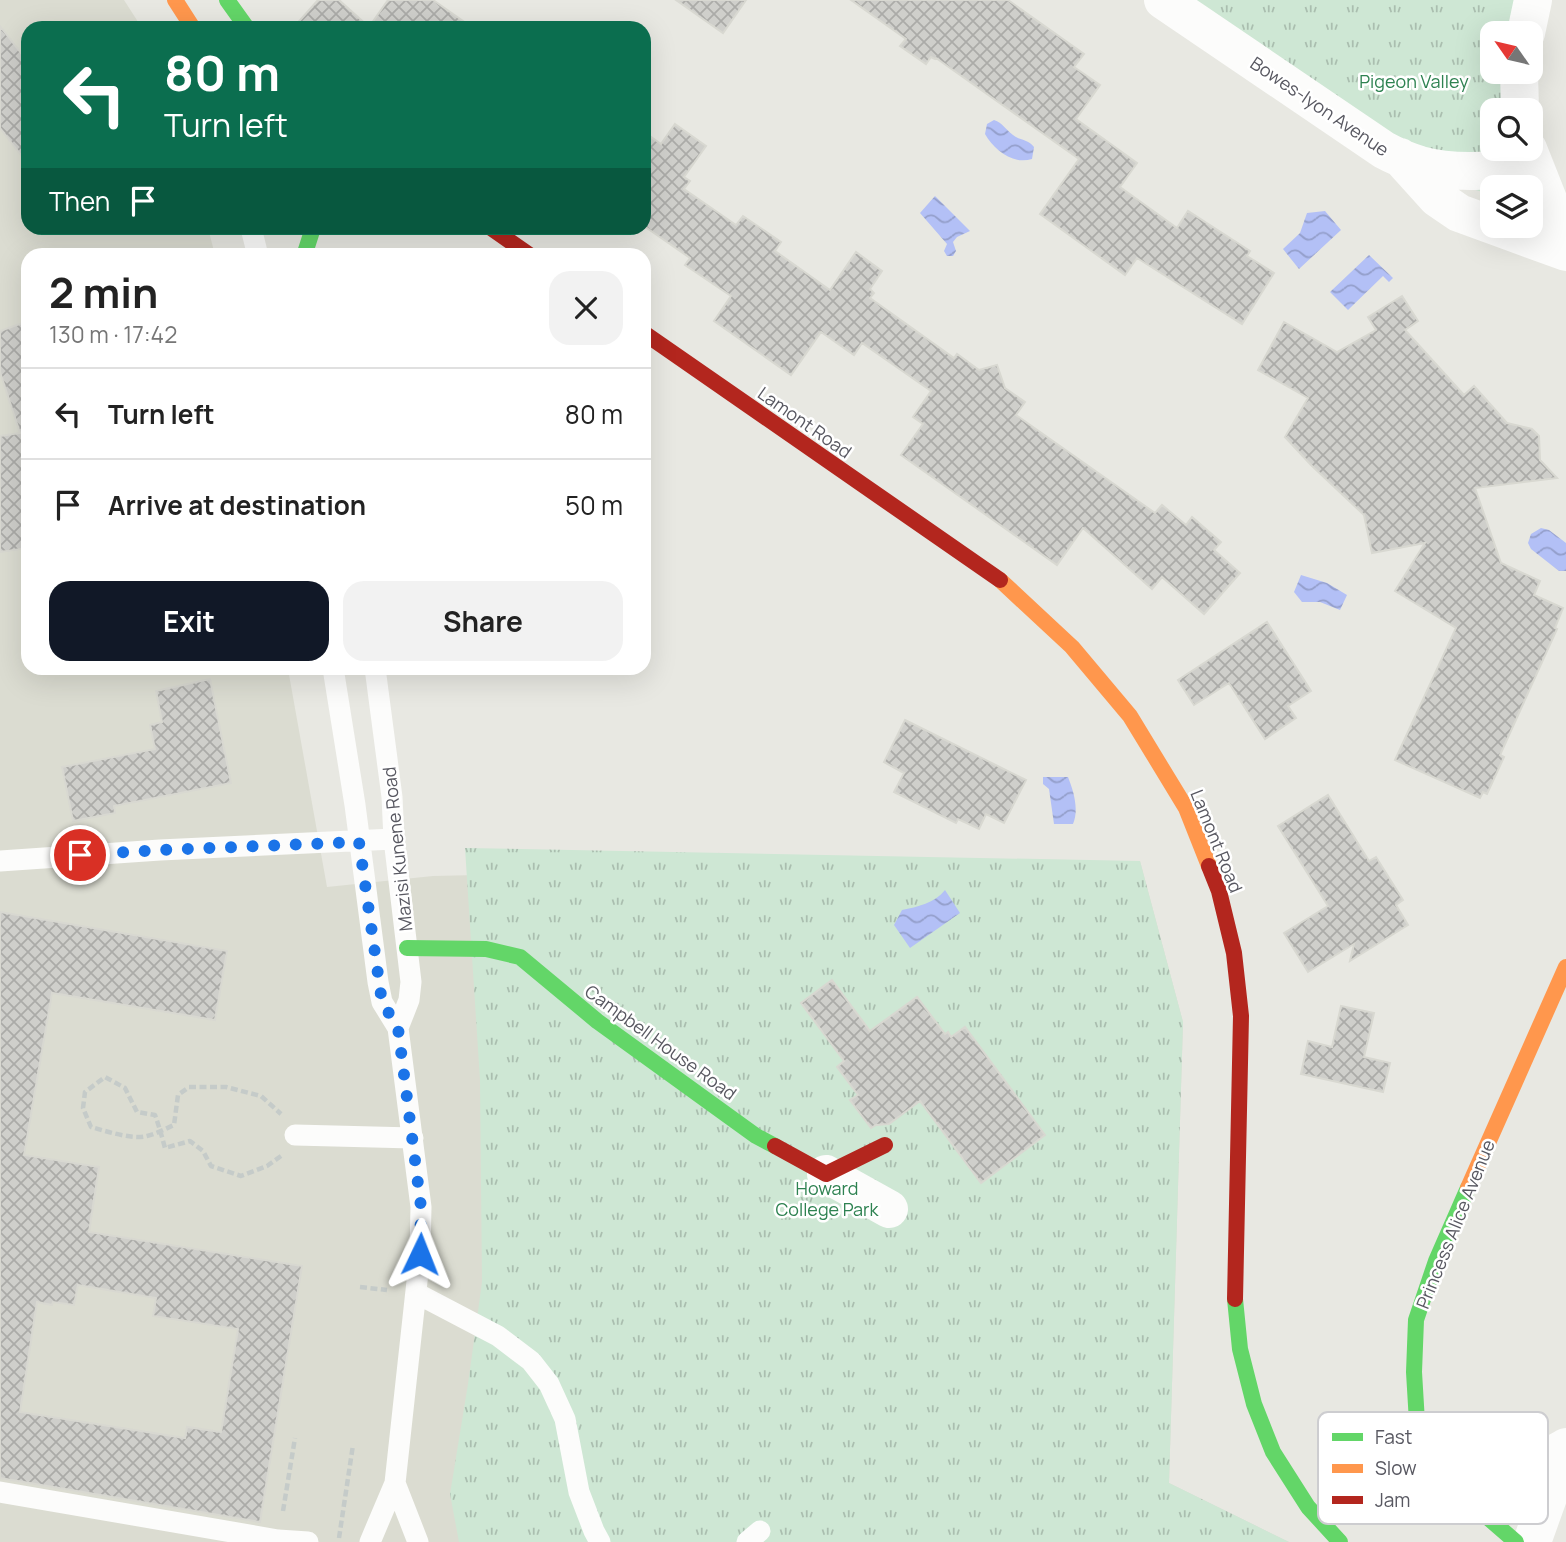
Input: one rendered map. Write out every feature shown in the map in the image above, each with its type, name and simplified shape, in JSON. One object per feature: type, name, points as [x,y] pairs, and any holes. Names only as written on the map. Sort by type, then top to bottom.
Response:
[{"type":"street","points":[[175,0],[188,21]]},
{"type":"street","points":[[227,0],[243,21]]},
{"type":"street","name":"Bowes-lyon Avenue","points":[[1163,0],[1384,150],[1421,165],[1449,170],[1483,170],[1519,161]]},
{"type":"street","points":[[1529,21],[1533,0]]},
{"type":"street","points":[[1400,157],[1437,198],[1459,213],[1566,253]]},
{"type":"street","points":[[1532,161],[1553,212],[1566,235]]},
{"type":"street","points":[[501,235],[520,248]]},
{"type":"street","name":"Lamont Road","points":[[651,339],[1007,585],[1072,647],[1130,716],[1186,808],[1219,891],[1234,953],[1241,1016],[1234,1290],[1240,1349],[1254,1404],[1273,1452],[1318,1518]]},
{"type":"street","name":"Campbell House Road","points":[[407,948],[486,949],[520,957],[597,1021],[756,1136],[826,1174]]},
{"type":"street","name":"Princess Alice Avenue","points":[[1416,1412],[1414,1372],[1416,1320],[1436,1261],[1566,967]]},
{"type":"street","points":[[826,1174],[885,1145]]},
{"type":"street","points":[[826,1174],[889,1209]]},
{"type":"street","points":[[1548,1458],[1566,1447]]},
{"type":"street","points":[[1548,1497],[1566,1461]]},
{"type":"street","name":"Lamont Road","points":[[1324,1524],[1340,1542]]},
{"type":"street","name":"Princess Alice Avenue","points":[[1496,1524],[1517,1542]]},
{"type":"street","points":[[1532,1542],[1538,1524]]},
{"type":"lane","name":"Mazisi Kunene Road","points":[[334,675],[382,1002],[398,1028],[421,1207],[420,1254],[395,1483],[370,1542]]},
{"type":"lane","name":"Mazisi Kunene Road","points":[[376,675],[392,797],[394,839],[411,982],[409,1000],[398,1028]]},
{"type":"lane","points":[[0,861],[394,839]]},
{"type":"lane","points":[[295,1135],[413,1138]]},
{"type":"lane","points":[[416,1293],[498,1336],[531,1361],[549,1384],[565,1419],[579,1492],[600,1542]]},
{"type":"lane","name":"Mazisi Kunene Road","points":[[395,1483],[418,1542]]},
{"type":"lane","points":[[0,1492],[278,1541],[308,1542]]},
{"type":"path","points":[[160,1131],[144,1137],[115,1134],[91,1127],[83,1108],[85,1092],[105,1077],[125,1088],[137,1112],[155,1115],[160,1131],[165,1147],[190,1141],[203,1151],[211,1166],[241,1176],[267,1166],[287,1152],[295,1135],[282,1115],[261,1096],[226,1087],[189,1087],[178,1095],[174,1125],[160,1131]]},
{"type":"path","points":[[278,1541],[295,1438]]},
{"type":"path","points":[[338,1542],[353,1445]]},
{"type":"shaded area","points":[[0,0],[124,0],[138,21],[21,21],[21,235],[210,235],[213,248],[21,248],[21,675],[289,675],[327,887],[433,876],[1140,861],[1183,1022],[1169,1483],[1289,1542],[0,1542]]},
{"type":"green space","name":"Pigeon Valley","points":[[1153,0],[1530,0],[1525,21],[1480,21],[1480,84],[1519,84],[1520,98],[1480,98],[1480,161],[1527,161],[1529,175],[1480,175],[1480,191],[1399,168]]},
{"type":"green space","name":"Howard College Park","points":[[465,848],[1140,861],[1183,1022],[1169,1483],[1289,1542],[459,1542],[450,1494],[482,1282],[480,1080]]},
{"type":"water","points":[[994,120],[1016,137],[1032,144],[1032,159],[1011,158],[993,146],[985,134],[987,124]]},
{"type":"water","points":[[935,196],[970,231],[953,242],[956,251],[953,256],[947,256],[944,251],[947,244],[920,213]]},
{"type":"water","points":[[1325,211],[1341,230],[1299,269],[1283,249],[1300,233],[1307,213]]},
{"type":"water","points":[[1369,255],[1393,278],[1389,282],[1383,276],[1348,310],[1330,292]]},
{"type":"water","points":[[1541,528],[1549,530],[1566,543],[1566,571],[1559,571],[1531,549],[1528,543],[1531,534]]},
{"type":"water","points":[[1301,575],[1327,583],[1347,595],[1340,610],[1320,602],[1302,602],[1294,592]]},
{"type":"water","points":[[1043,777],[1068,777],[1075,801],[1073,824],[1054,824],[1049,789],[1043,784]]},
{"type":"water","points":[[945,890],[960,913],[910,948],[894,925],[902,910],[931,901]]},
{"type":"building","points":[[318,0],[339,0],[362,21],[299,21]]},
{"type":"building","points":[[388,0],[433,0],[463,21],[373,21]]},
{"type":"building","points":[[676,0],[746,0],[723,33]]},
{"type":"building","points":[[851,0],[1008,0],[1084,54],[1074,67],[1100,85],[1076,119],[1137,163],[1120,187],[1177,228],[1188,211],[1250,251],[1247,256],[1274,273],[1242,324],[1137,258],[1125,275],[1040,214],[1079,159],[936,58],[931,57],[926,64],[900,46],[906,39]]},
{"type":"building","points":[[0,26],[21,53],[21,155],[0,128]]},
{"type":"building","points":[[675,124],[706,146],[684,177],[690,181],[684,189],[736,225],[743,216],[781,242],[775,251],[830,290],[856,252],[882,271],[870,289],[874,293],[870,298],[954,358],[957,354],[979,370],[997,365],[1005,388],[1025,402],[1016,415],[1155,513],[1162,505],[1186,525],[1192,517],[1221,542],[1214,550],[1240,573],[1204,614],[1162,577],[1152,589],[1083,528],[1057,565],[901,455],[923,424],[913,417],[931,391],[862,343],[854,355],[821,332],[791,375],[714,321],[731,296],[685,265],[690,258],[651,231],[651,137],[661,144]]},
{"type":"building","points":[[1402,296],[1418,321],[1405,330],[1464,395],[1474,386],[1507,423],[1532,429],[1539,436],[1540,460],[1557,478],[1475,488],[1501,563],[1540,581],[1534,595],[1563,608],[1555,628],[1557,629],[1500,755],[1504,757],[1487,794],[1483,792],[1480,798],[1395,760],[1456,628],[1395,591],[1425,543],[1372,553],[1364,515],[1285,437],[1308,398],[1258,370],[1284,322],[1337,352],[1376,330],[1368,317]]},
{"type":"building","points":[[21,324],[21,549],[0,552],[0,436],[20,433],[0,372],[0,331]]},
{"type":"building","points":[[1267,622],[1311,691],[1288,706],[1296,718],[1265,739],[1229,683],[1194,705],[1178,680]]},
{"type":"building","points":[[210,679],[231,783],[114,806],[115,813],[73,821],[62,767],[155,749],[150,725],[162,722],[156,691]]},
{"type":"building","points":[[905,720],[1026,780],[1004,823],[986,814],[979,829],[958,819],[956,823],[894,792],[904,773],[884,762]]},
{"type":"building","points":[[1328,795],[1369,861],[1376,857],[1403,900],[1396,905],[1408,925],[1350,961],[1354,944],[1308,972],[1284,933],[1328,906],[1278,826]]},
{"type":"building","points":[[0,912],[227,951],[215,1020],[52,993],[24,1155],[99,1167],[89,1232],[302,1266],[260,1522],[0,1478]],"holes":[[[78,1285],[156,1298],[153,1316],[238,1329],[221,1432],[187,1427],[185,1438],[20,1412],[37,1302],[74,1305]]]},
{"type":"building","points":[[832,980],[870,1031],[917,997],[945,1034],[948,1032],[951,1037],[965,1027],[1045,1135],[981,1183],[920,1101],[889,1124],[871,1128],[850,1100],[858,1095],[837,1067],[844,1061],[801,1003]]},
{"type":"building","points":[[1341,1006],[1374,1013],[1364,1057],[1390,1063],[1383,1092],[1301,1074],[1308,1041],[1332,1047]]},
{"type":"traffic: fast","points":[[227,0],[242,21]]},
{"type":"traffic: fast","points":[[307,248],[311,235]]},
{"type":"traffic: fast","points":[[407,948],[486,949],[520,957],[597,1021],[756,1136],[775,1146]]},
{"type":"traffic: fast","points":[[1416,1412],[1414,1372],[1416,1320],[1436,1261],[1468,1188]]},
{"type":"traffic: fast","points":[[1235,1299],[1240,1349],[1254,1404],[1273,1452],[1318,1518]]},
{"type":"traffic: fast","points":[[1324,1524],[1340,1542]]},
{"type":"traffic: fast","points":[[1495,1524],[1516,1542]]},
{"type":"traffic: slow","points":[[175,0],[188,21]]},
{"type":"traffic: slow","points":[[1000,580],[1072,647],[1130,716],[1186,808],[1209,866]]},
{"type":"traffic: slow","points":[[1468,1188],[1566,967]]},
{"type":"traffic: jam","points":[[501,235],[520,248]]},
{"type":"traffic: jam","points":[[651,338],[1000,580]]},
{"type":"traffic: jam","points":[[1209,866],[1219,891],[1234,953],[1241,1016],[1235,1299]]},
{"type":"traffic: jam","points":[[775,1146],[826,1174],[885,1145]]},
{"type":"route","points":[[80,855],[359,842],[382,1002],[398,1028],[421,1207],[420,1254]]}]
